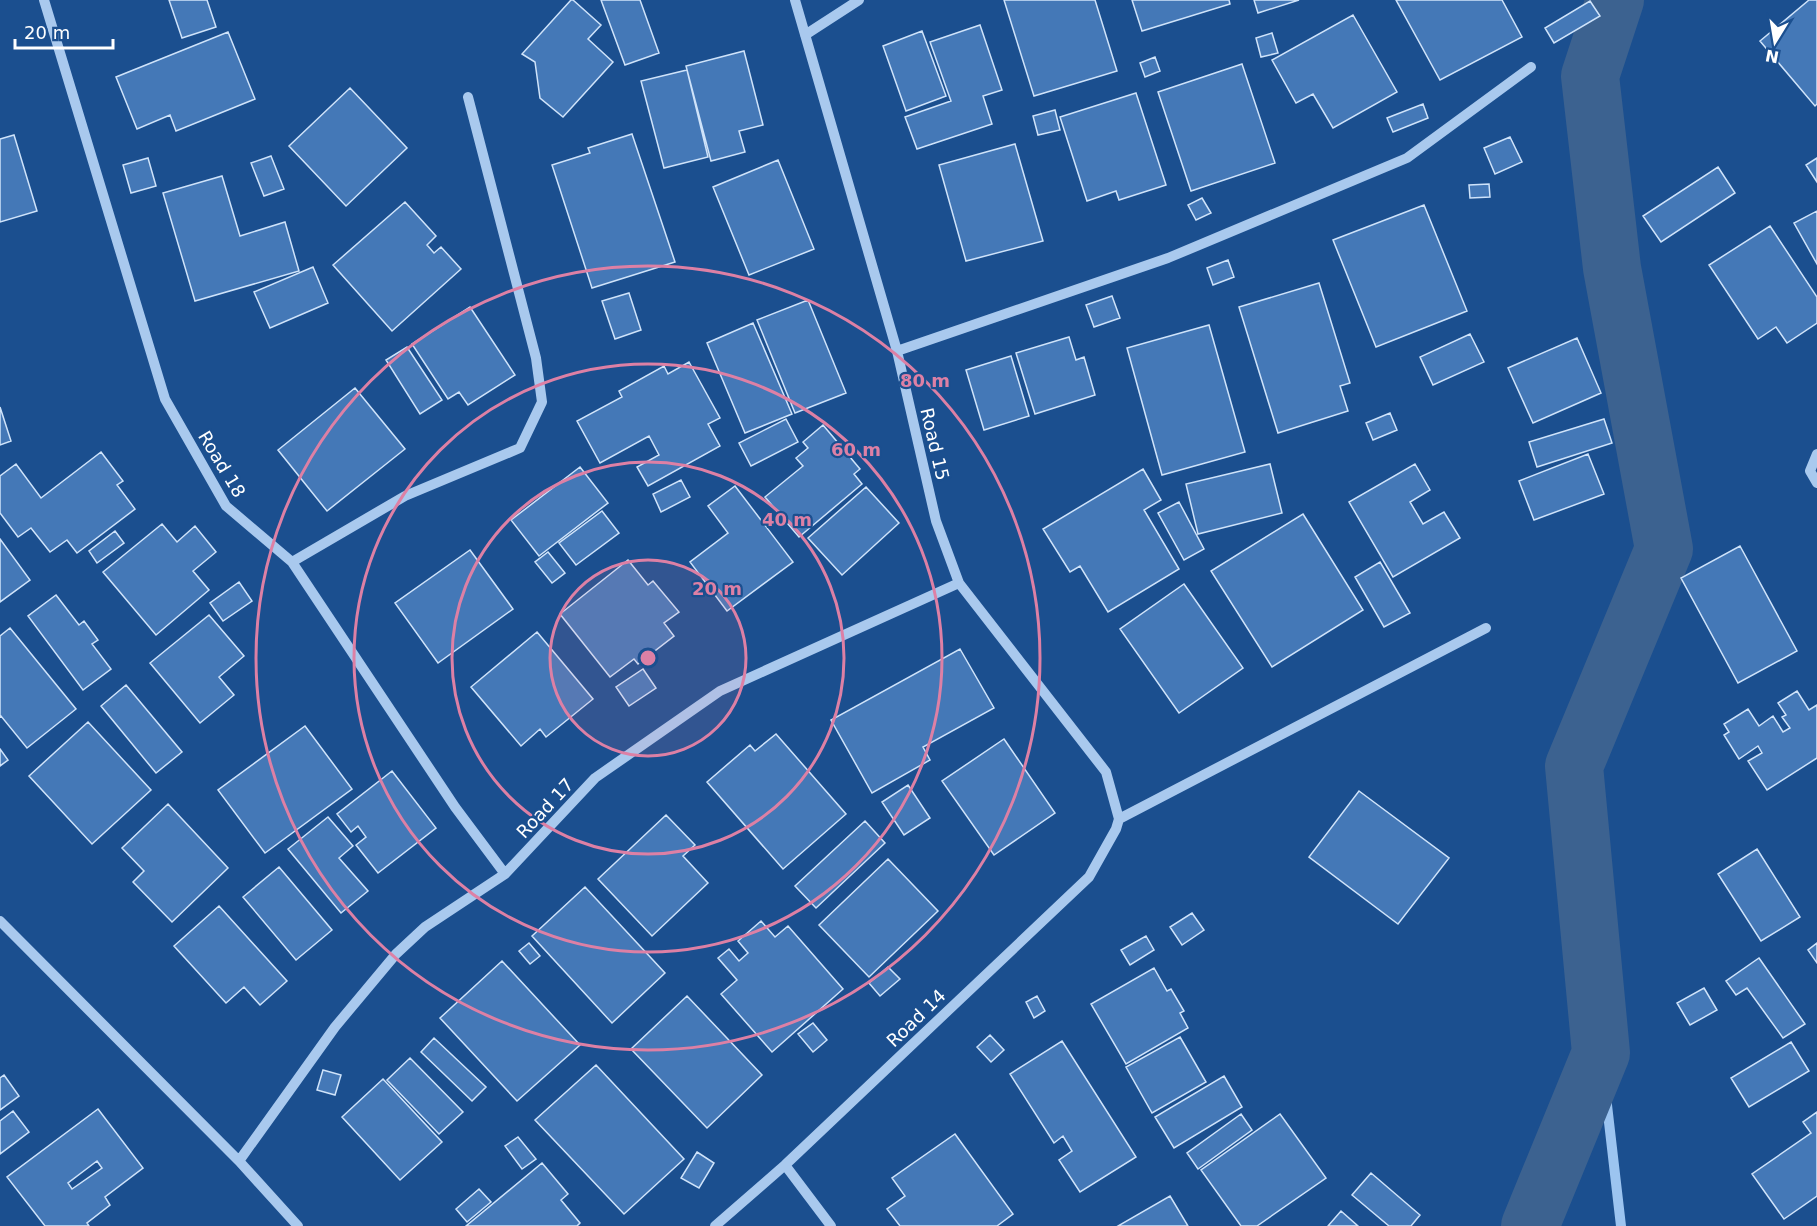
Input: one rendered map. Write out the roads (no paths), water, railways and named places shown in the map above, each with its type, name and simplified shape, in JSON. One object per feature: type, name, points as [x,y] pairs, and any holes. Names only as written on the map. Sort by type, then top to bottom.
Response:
[{"type":"street","name":"Road 18","points":[[44,0],[165,399],[226,506],[292,562],[455,807],[505,874]]},
{"type":"street","name":"Road 15","points":[[795,0],[897,351],[936,521],[959,583],[1106,772],[1119,819]]},
{"type":"street","points":[[805,35],[859,0]]},
{"type":"street","points":[[897,351],[1168,258],[1407,158],[1531,67]]},
{"type":"street","points":[[292,562],[405,496],[520,448],[542,402],[536,358],[468,97]]},
{"type":"street","points":[[1817,454],[1810,471],[1817,483]]},
{"type":"street","name":"Road 17","points":[[239,1161],[335,1027],[396,954],[425,927],[505,874],[595,778],[720,691],[959,583]]},
{"type":"street","points":[[1119,819],[1486,628]]},
{"type":"street","name":"Road 14","points":[[716,1226],[785,1165],[1089,877],[1116,829],[1119,819]]},
{"type":"street","points":[[0,921],[239,1161],[298,1226]]},
{"type":"street","points":[[785,1165],[831,1226]]},
{"type":"waterway","points":[[1530,1226],[1601,1053],[1574,766],[1664,549],[1612,268],[1590,76],[1615,0]]},
{"type":"waterway","points":[[1601,1053],[1621,1226]]}]
